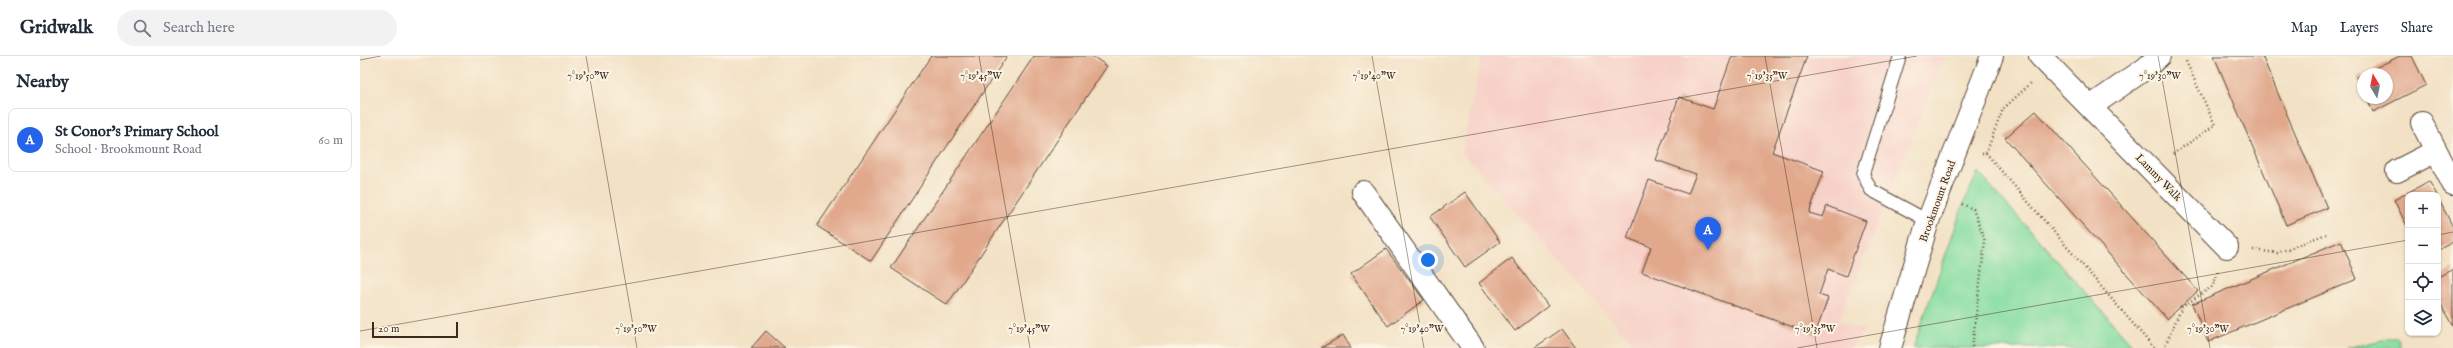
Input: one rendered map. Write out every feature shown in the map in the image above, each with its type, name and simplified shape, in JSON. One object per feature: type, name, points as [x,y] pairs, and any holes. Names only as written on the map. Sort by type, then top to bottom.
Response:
[{"type":"street","name":"Brookmount Road","points":[[1890,348],[1928,222],[1992,56]]},
{"type":"street","points":[[2090,107],[2146,68],[2159,56]]},
{"type":"street","name":"Lammy Walk","points":[[2046,61],[2227,247]]},
{"type":"street","points":[[2422,123],[2453,184]]},
{"type":"street","points":[[2397,171],[2436,151]]},
{"type":"street","points":[[1363,192],[1473,348]]},
{"type":"lane","points":[[1900,56],[1863,174],[1871,190],[1928,222]]},
{"type":"path","points":[[2151,168],[2215,125],[2183,56]]},
{"type":"path","points":[[1986,153],[2003,109],[2046,61]]},
{"type":"path","points":[[1952,158],[1986,153]]},
{"type":"path","points":[[1986,153],[2154,348]]},
{"type":"path","points":[[1937,198],[1973,209],[1985,241],[1972,348]]},
{"type":"path","points":[[2164,348],[2182,307],[2213,286],[2227,247],[2277,253],[2326,234]]},
{"type":"shaded area","points":[[1482,56],[1945,56],[1838,322],[1864,330],[1851,348],[1637,348],[1462,152]]},
{"type":"green space","points":[[1978,172],[2135,348],[1913,348],[1963,205]]},
{"type":"green space","points":[[2397,337],[2401,348],[2346,348]]},
{"type":"building","points":[[931,56],[1007,56],[871,261],[817,226]]},
{"type":"building","points":[[1034,56],[1092,56],[1107,66],[947,305],[891,268]]},
{"type":"building","points":[[1732,56],[1807,56],[1772,152],[1824,171],[1809,213],[1823,217],[1827,206],[1866,221],[1846,276],[1828,269],[1819,295],[1828,298],[1815,335],[1642,272],[1651,247],[1627,238],[1649,180],[1688,194],[1696,174],[1656,160],[1679,97],[1713,109]]},
{"type":"building","points":[[2214,56],[2262,56],[2327,208],[2286,225]]},
{"type":"building","points":[[2400,56],[2412,56],[2426,85],[2393,102],[2393,68],[2375,68]]},
{"type":"building","points":[[2370,104],[2389,104],[2373,112]]},
{"type":"building","points":[[2036,111],[2198,291],[2167,319],[2005,138]]},
{"type":"building","points":[[2429,181],[2435,192],[2409,192]]},
{"type":"building","points":[[1465,192],[1500,242],[1465,267],[1430,217]]},
{"type":"building","points":[[2405,194],[2405,222],[2394,200]]},
{"type":"building","points":[[2441,204],[2453,227],[2453,242],[2441,248]]},
{"type":"building","points":[[2341,241],[2357,279],[2208,342],[2192,304]]},
{"type":"building","points":[[1386,249],[1424,300],[1388,326],[1351,274]]},
{"type":"building","points":[[1512,258],[1548,306],[1515,331],[1479,283]]},
{"type":"building","points":[[2453,269],[2453,327],[2441,305],[2441,275]]},
{"type":"building","points":[[1562,329],[1576,348],[1534,348]]},
{"type":"building","points":[[766,331],[785,348],[751,348]]},
{"type":"building","points":[[1343,335],[1351,348],[1321,348]]},
{"type":"place","name":"St Conor's Primary School","points":[[1708,250]]}]
